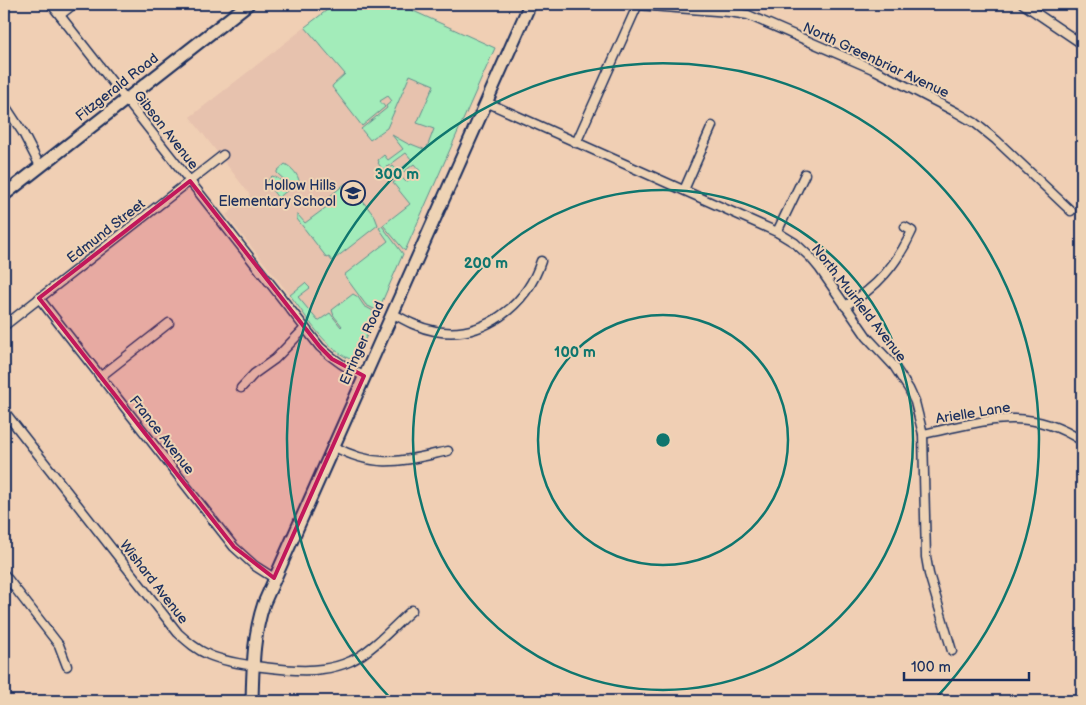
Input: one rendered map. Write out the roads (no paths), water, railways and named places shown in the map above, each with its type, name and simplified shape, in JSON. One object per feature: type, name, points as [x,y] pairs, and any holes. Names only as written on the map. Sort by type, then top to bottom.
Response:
[{"type":"street","name":"Gibson Avenue","points":[[51,4],[320,348],[332,359],[349,370],[364,376]]},
{"type":"street","points":[[60,15],[74,4]]},
{"type":"street","name":"Fitzgerald Road","points":[[4,194],[248,4]]},
{"type":"street","name":"Erringer Road","points":[[252,701],[253,665],[258,623],[274,578],[530,4]]},
{"type":"street","points":[[576,143],[638,4]]},
{"type":"street","name":"North Greenbriar Avenue","points":[[638,4],[748,15],[875,70],[956,112],[975,124],[996,140],[1071,211]]},
{"type":"street","points":[[1023,4],[1082,44]]},
{"type":"street","name":"North Muirfield Avenue","points":[[486,102],[776,232],[795,243],[810,257],[867,337],[894,366],[909,389],[920,417],[923,434],[926,557],[929,574],[952,651]]},
{"type":"street","points":[[4,104],[19,125],[40,166]]},
{"type":"street","points":[[684,190],[712,126]]},
{"type":"street","name":"Edmund Street","points":[[4,326],[223,155]]},
{"type":"street","points":[[776,232],[805,174]]},
{"type":"street","points":[[845,306],[870,290],[892,267],[903,251],[912,231],[905,227]]},
{"type":"street","points":[[392,313],[414,325],[436,331],[460,331],[481,326],[502,316],[519,301],[532,283],[541,261]]},
{"type":"street","name":"France Avenue","points":[[39,298],[234,547],[254,566],[274,578]]},
{"type":"street","points":[[100,376],[169,323]]},
{"type":"street","points":[[241,388],[254,374],[276,359],[305,328]]},
{"type":"street","name":"Wishard Avenue","points":[[4,411],[178,633],[195,647],[210,655],[253,665],[309,670],[337,666],[360,656],[412,610]]},
{"type":"street","name":"Arielle Lane","points":[[923,434],[1012,418],[1044,422],[1058,427],[1082,441]]},
{"type":"street","points":[[333,446],[359,458],[384,462],[404,461],[448,450]]},
{"type":"street","points":[[4,574],[59,645],[67,666]]},
{"type":"place","name":"Hollow Hills Elementary School","points":[[353,193]]}]
